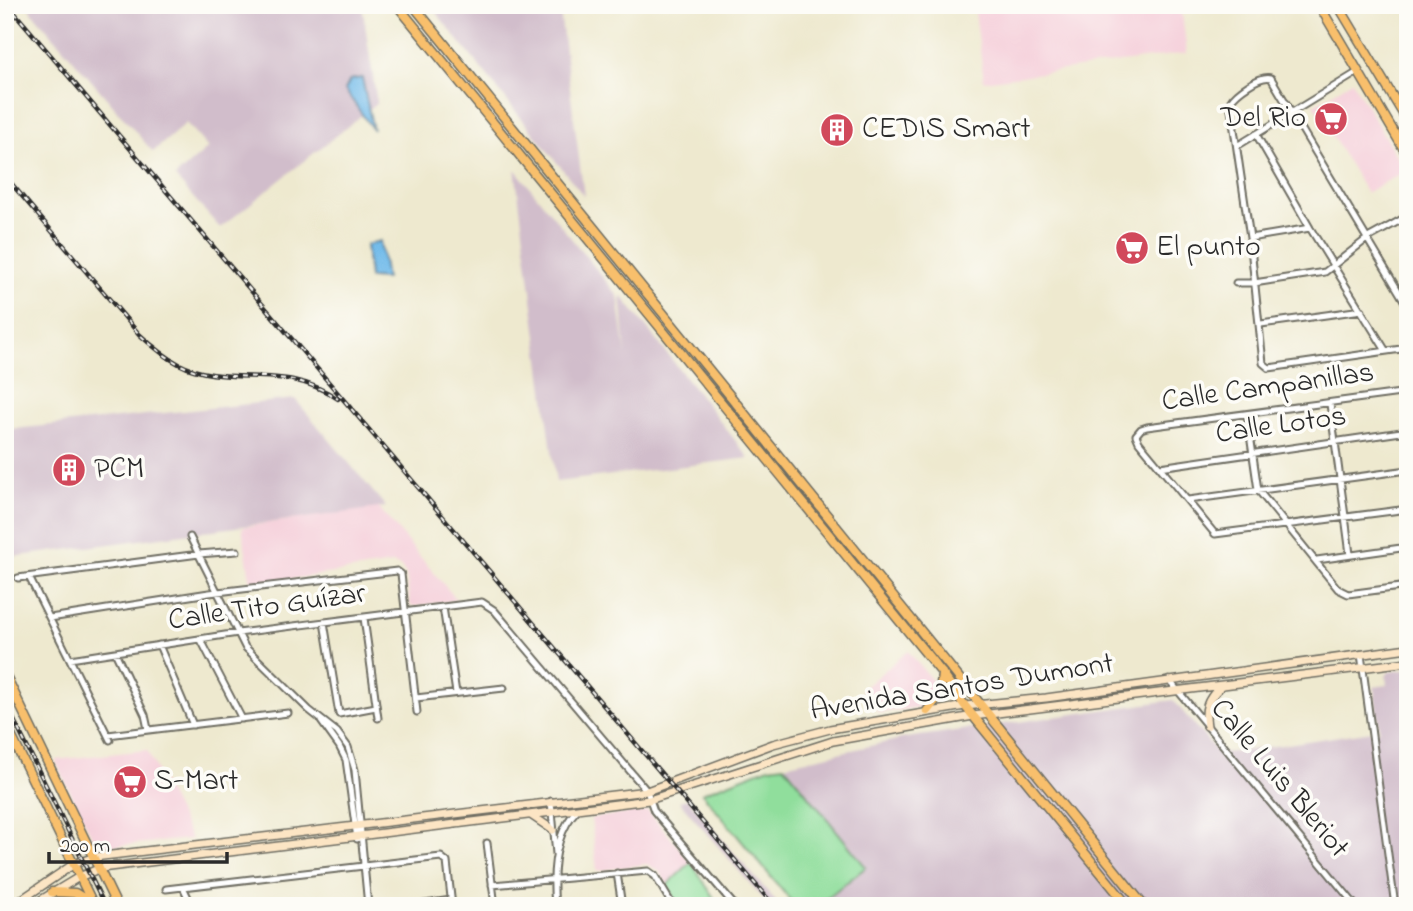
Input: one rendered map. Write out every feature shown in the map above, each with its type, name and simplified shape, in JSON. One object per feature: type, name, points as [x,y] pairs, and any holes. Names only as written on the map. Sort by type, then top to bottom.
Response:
[{"type":"main road","points":[[397,5],[942,673],[965,706],[1128,906]]},
{"type":"main road","points":[[413,5],[1144,906]]},
{"type":"main road","points":[[1319,5],[1408,156]]},
{"type":"main road","points":[[1338,5],[1408,122]]},
{"type":"main road","points":[[541,180],[549,172]]},
{"type":"main road","name":"Avenida Santos Dumont","points":[[12,906],[74,864],[95,857],[647,791],[773,744],[830,729],[927,711],[1046,698],[1408,648]]},
{"type":"main road","name":"Avenida Santos Dumont","points":[[31,906],[51,892],[100,868],[360,840],[649,800],[832,741],[973,716],[1408,662]]},
{"type":"main road","points":[[927,711],[940,695],[942,673]]},
{"type":"main road","points":[[5,674],[117,906]]},
{"type":"main road","points":[[1207,726],[1207,703],[1221,686]]},
{"type":"main road","points":[[1046,698],[1047,708]]},
{"type":"main road","points":[[5,723],[94,905]]},
{"type":"main road","points":[[531,815],[553,830]]},
{"type":"main road","points":[[51,892],[75,893],[94,905]]},
{"type":"street","points":[[1237,146],[1358,72]]},
{"type":"street","points":[[1408,307],[1269,77],[1234,96],[1230,102],[1250,238],[1264,363],[1269,368],[1408,348]]},
{"type":"street","points":[[1256,134],[1386,351]]},
{"type":"street","points":[[1236,283],[1254,283],[1325,272],[1368,238],[1408,216]]},
{"type":"street","points":[[1250,238],[1310,228]]},
{"type":"street","points":[[1261,324],[1362,310]]},
{"type":"street","name":"Calle Campanillas","points":[[1287,525],[1218,534],[1212,532],[1136,435],[1140,429],[1408,392]]},
{"type":"street","points":[[1330,404],[1350,554]]},
{"type":"street","points":[[1247,414],[1258,490],[1338,589],[1348,594],[1408,586]]},
{"type":"street","name":"Calle Lotos","points":[[1160,467],[1408,431]]},
{"type":"street","points":[[1188,500],[1408,470]]},
{"type":"street","points":[[1287,525],[1408,509]]},
{"type":"street","points":[[190,537],[251,654],[344,741],[352,758],[368,906]]},
{"type":"street","points":[[1317,560],[1408,547]]},
{"type":"street","points":[[18,578],[237,551]]},
{"type":"street","points":[[50,618],[218,592],[395,571],[401,575],[417,712]]},
{"type":"street","points":[[29,577],[109,738],[148,729],[288,713]]},
{"type":"street","name":"Calle Tito Guízar","points":[[69,659],[238,633],[482,602],[494,610],[647,791]]},
{"type":"street","points":[[443,607],[456,693]]},
{"type":"street","points":[[364,618],[378,719]]},
{"type":"street","points":[[324,622],[339,714]]},
{"type":"street","points":[[201,640],[242,719]]},
{"type":"street","points":[[159,645],[193,724]]},
{"type":"street","points":[[115,652],[145,715],[148,729]]},
{"type":"street","points":[[1361,654],[1395,906]]},
{"type":"street","name":"Calle Luis Bleriot","points":[[1169,680],[1356,906]]},
{"type":"street","points":[[416,698],[504,688]]},
{"type":"street","points":[[327,726],[339,714],[376,707]]},
{"type":"street","points":[[647,791],[654,811],[735,906]]},
{"type":"street","points":[[551,801],[556,857]]},
{"type":"street","points":[[555,906],[553,879],[556,857],[566,823],[577,810]]},
{"type":"street","points":[[487,844],[495,906]]},
{"type":"street","points":[[166,889],[445,859],[452,903],[412,906]]},
{"type":"street","points":[[492,885],[652,872],[673,906]]},
{"type":"street","points":[[617,873],[622,906]]},
{"type":"street","points":[[184,889],[192,906]]},
{"type":"shaded area","points":[[26,5],[362,5],[377,103],[220,228],[175,177],[208,148],[186,123],[153,152]]},
{"type":"shaded area","points":[[430,5],[559,5],[584,196]]},
{"type":"shaded area","points":[[974,5],[1181,5],[1187,53],[984,81]]},
{"type":"shaded area","points":[[1352,81],[1405,171],[1366,193],[1314,105]]},
{"type":"shaded area","points":[[515,169],[618,296],[626,356],[621,295],[749,458],[556,482]]},
{"type":"shaded area","points":[[295,399],[386,507],[5,558],[5,430]]},
{"type":"shaded area","points":[[378,507],[457,600],[412,607],[406,575],[401,567],[393,564],[251,585],[242,527]]},
{"type":"shaded area","points":[[908,651],[939,689],[927,706],[879,713],[861,690]]},
{"type":"shaded area","points":[[1408,669],[1408,906],[817,906],[866,866],[784,765],[906,738],[1173,700],[1218,753],[1379,730],[1374,687],[1387,685],[1388,672]]},
{"type":"shaded area","points":[[147,750],[191,839],[100,847],[96,845],[55,760]]},
{"type":"shaded area","points":[[688,799],[780,906],[769,906],[679,801]]},
{"type":"shaded area","points":[[648,811],[691,862],[667,885],[660,872],[647,864],[597,871],[591,818]]},
{"type":"green space","points":[[784,765],[866,867],[817,906],[795,906],[702,793],[769,767]]},
{"type":"green space","points":[[691,862],[719,906],[678,906],[667,885]]},
{"type":"water","points":[[362,78],[373,130],[345,90],[350,80]]},
{"type":"water","points":[[380,241],[386,279],[369,278],[366,245]]},
{"type":"railway","points":[[8,5],[774,906]]},
{"type":"railway","points":[[5,176],[139,334],[168,357],[192,370],[206,373],[299,381],[338,399]]},
{"type":"railway","points":[[5,702],[105,906]]},
{"type":"place","name":"Del Rio","points":[[1331,119]]},
{"type":"place","name":"CEDIS Smart","points":[[837,130]]},
{"type":"place","name":"El punto","points":[[1132,248]]},
{"type":"place","name":"PCM","points":[[69,470]]},
{"type":"place","name":"S-Mart","points":[[130,782]]}]
